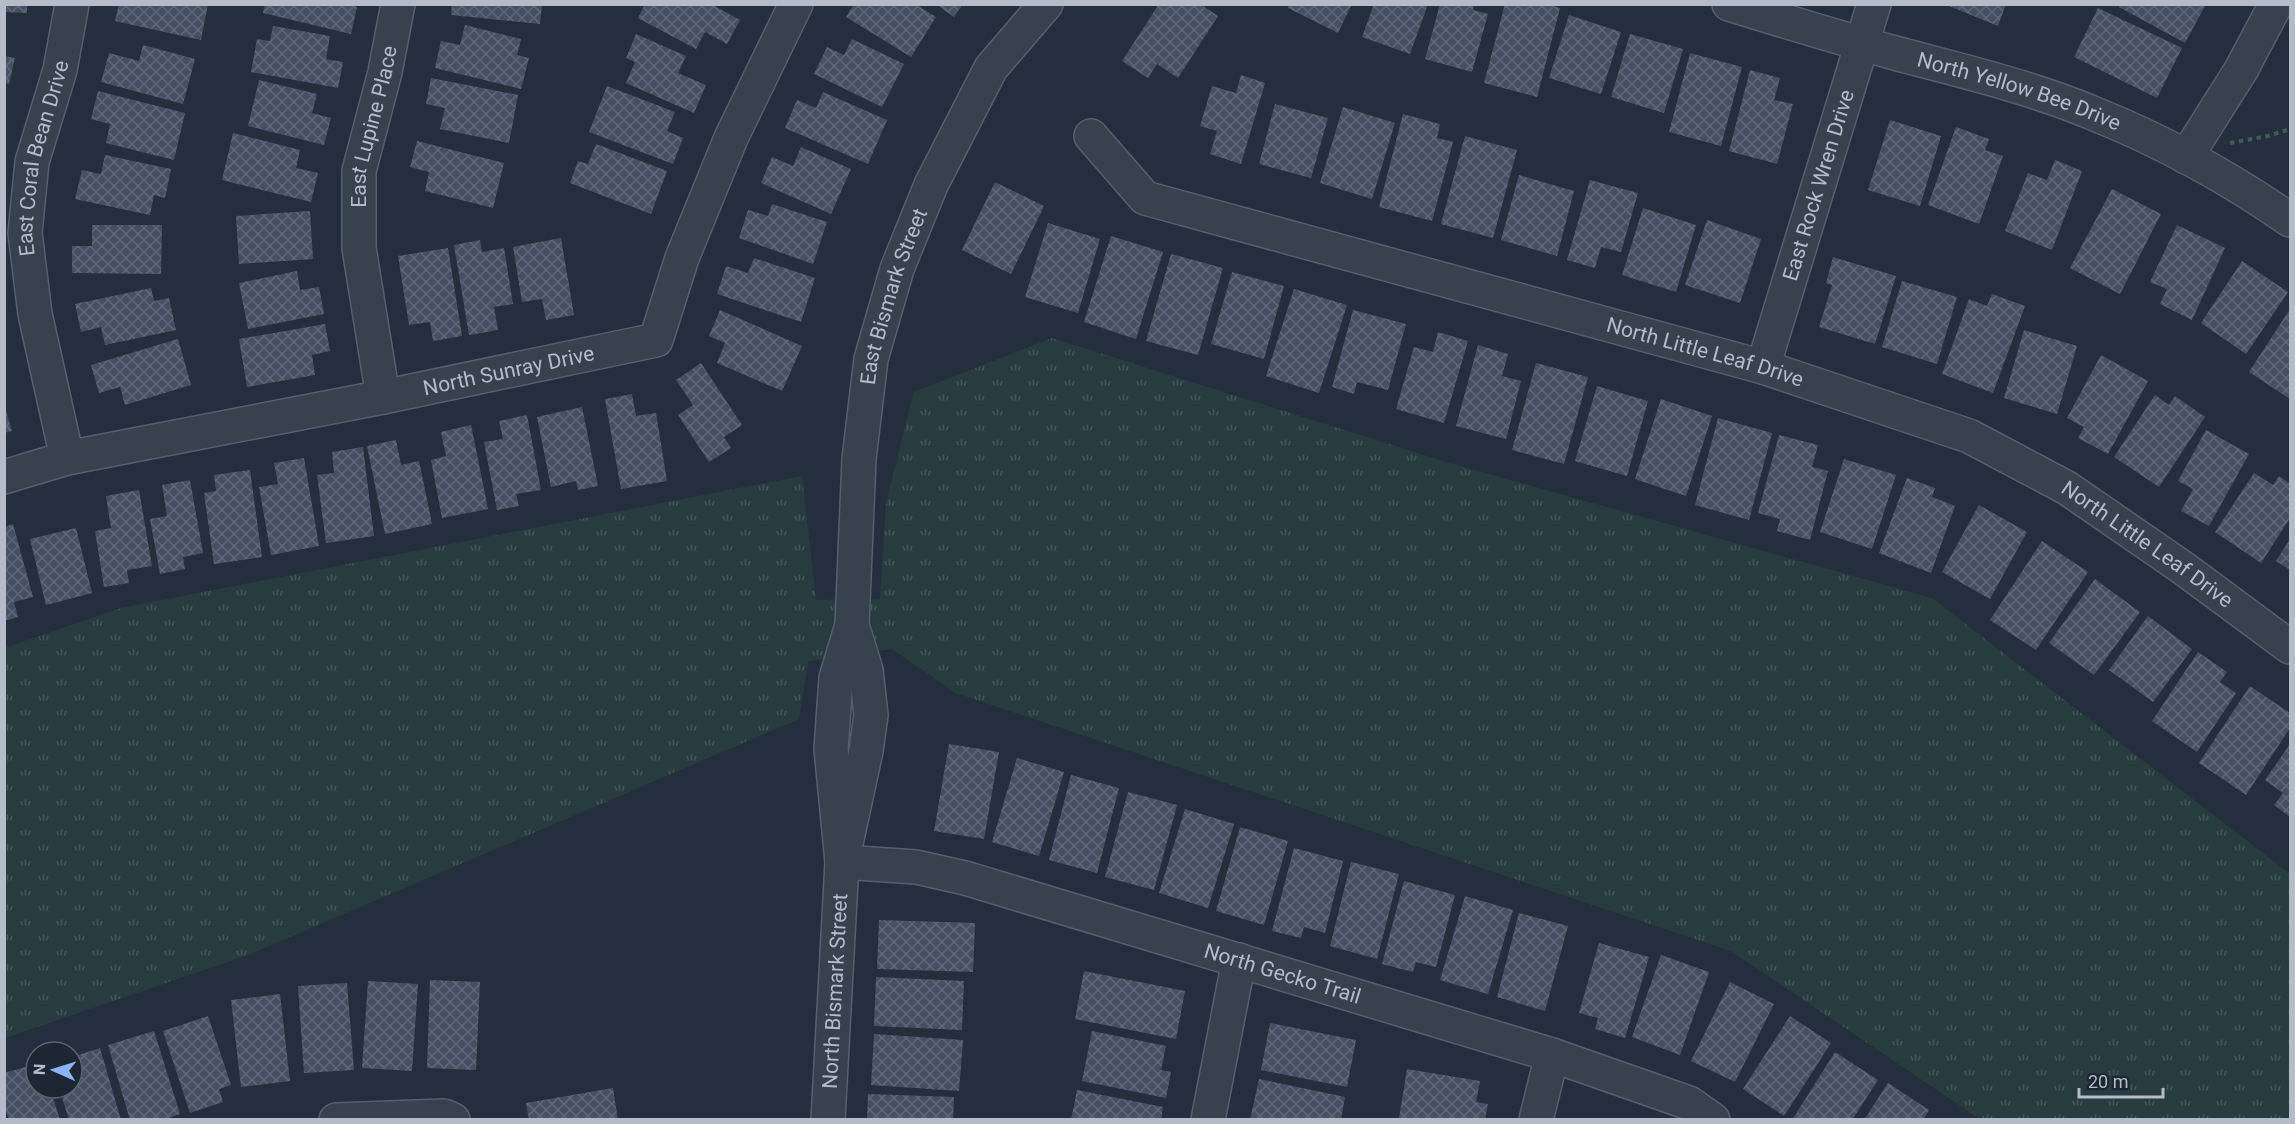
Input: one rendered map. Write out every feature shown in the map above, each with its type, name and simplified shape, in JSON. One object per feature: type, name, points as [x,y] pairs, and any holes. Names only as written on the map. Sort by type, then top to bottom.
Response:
[{"type":"street","name":"East Coral Bean Drive","points":[[67,458],[34,314],[25,233],[32,162],[60,70],[72,4]]},
{"type":"street","name":"East Lupine Place","points":[[383,397],[359,248],[359,171],[385,72],[398,4]]},
{"type":"street","name":"North Sunray Drive","points":[[4,477],[67,458],[383,397],[656,340],[682,258],[731,138],[796,4]]},
{"type":"street","name":"East Bismark Street","points":[[842,862],[831,749],[836,678],[852,625],[859,459],[872,359],[897,269],[931,185],[991,68],[1046,4]]},
{"type":"street","name":"North Yellow Bee Drive","points":[[1729,4],[1862,44],[2021,87],[2095,114],[2186,157],[2290,220]]},
{"type":"street","name":"East Rock Wren Drive","points":[[1763,367],[1874,4]]},
{"type":"street","points":[[2186,157],[2241,70],[2276,4]]},
{"type":"street","name":"North Little Leaf Drive","points":[[1091,136],[1145,198],[1763,367],[1958,432],[2067,488],[2290,646]]},
{"type":"street","name":"East Bismark Street","points":[[842,862],[866,751],[871,715],[866,670],[852,625]]},
{"type":"street","points":[[834,710],[871,715]]},
{"type":"street","name":"North Gecko Trail","points":[[842,862],[916,867],[965,878],[1552,1055],[1689,1103],[1713,1119]]},
{"type":"street","name":"North Bismark Street","points":[[828,1119],[842,862]]},
{"type":"street","points":[[1208,1119],[1239,960]]},
{"type":"street","points":[[1536,1119],[1552,1055]]},
{"type":"street","points":[[336,1119],[444,1116],[453,1119]]},
{"type":"path","points":[[2203,129],[2227,144],[2290,129]]},
{"type":"green space","points":[[1052,338],[1446,462],[1932,598],[2290,874],[2290,1119],[1980,1119],[1731,951],[956,693],[892,649],[808,661],[799,719],[248,955],[5,1038],[4,648],[121,608],[802,476],[816,600],[880,599],[886,504],[914,392]]},
{"type":"building","points":[[4,4],[27,4],[27,13],[4,12]]},
{"type":"building","points":[[119,4],[208,4],[201,40],[115,21]]},
{"type":"building","points":[[265,4],[348,4],[357,7],[351,34],[263,13]]},
{"type":"building","points":[[452,4],[542,4],[540,24],[451,15]]},
{"type":"building","points":[[645,4],[711,4],[740,20],[727,44],[705,32],[696,49],[638,18]]},
{"type":"building","points":[[854,4],[915,4],[936,17],[911,57],[846,17]]},
{"type":"building","points":[[936,4],[963,4],[954,17]]},
{"type":"building","points":[[1159,4],[1200,4],[1218,16],[1178,78],[1157,64],[1148,78],[1122,61]]},
{"type":"building","points":[[1290,4],[1352,4],[1338,33],[1288,8]]},
{"type":"building","points":[[1374,4],[1428,4],[1410,54],[1362,37]]},
{"type":"building","points":[[1440,4],[1474,4],[1473,10],[1488,14],[1472,72],[1425,59]]},
{"type":"building","points":[[1505,4],[1547,4],[1560,8],[1537,97],[1484,83]]},
{"type":"building","points":[[1944,4],[2006,4],[1998,26]]},
{"type":"building","points":[[2120,4],[2206,4],[2185,43],[2119,7]]},
{"type":"building","points":[[2098,8],[2182,48],[2157,98],[2074,57]]},
{"type":"building","points":[[1569,15],[1621,32],[1601,94],[1549,78]]},
{"type":"building","points":[[465,25],[521,39],[517,55],[529,58],[521,89],[435,68],[441,41],[460,45]]},
{"type":"building","points":[[273,26],[330,36],[326,59],[343,62],[338,88],[251,72],[257,39],[270,41]]},
{"type":"building","points":[[636,34],[686,56],[678,73],[706,85],[694,113],[626,83],[635,62],[626,58]]},
{"type":"building","points":[[1630,34],[1683,49],[1664,113],[1611,97]]},
{"type":"building","points":[[852,39],[904,64],[882,107],[814,74],[827,47],[844,55]]},
{"type":"building","points":[[143,45],[195,59],[183,104],[101,82],[109,53],[139,61]]},
{"type":"building","points":[[1690,53],[1742,67],[1721,146],[1669,132]]},
{"type":"building","points":[[4,56],[15,58],[9,84],[4,83]]},
{"type":"building","points":[[1750,70],[1780,78],[1774,100],[1793,104],[1777,164],[1729,151]]},
{"type":"building","points":[[1241,75],[1265,83],[1241,164],[1210,154],[1217,131],[1200,126],[1212,86],[1236,93]]},
{"type":"building","points":[[431,78],[518,95],[509,143],[440,129],[445,108],[426,104]]},
{"type":"building","points":[[259,80],[317,94],[312,113],[331,118],[324,145],[248,126]]},
{"type":"building","points":[[607,86],[675,112],[667,131],[683,138],[673,164],[589,132]]},
{"type":"building","points":[[98,91],[185,113],[174,160],[106,143],[110,124],[91,119]]},
{"type":"building","points":[[823,92],[887,120],[868,164],[785,128],[797,100],[816,108]]},
{"type":"building","points":[[1275,104],[1328,118],[1311,178],[1259,164]]},
{"type":"building","points":[[1343,107],[1395,123],[1372,199],[1320,183]]},
{"type":"building","points":[[1403,114],[1440,124],[1437,138],[1453,142],[1432,221],[1379,207]]},
{"type":"building","points":[[1890,120],[1941,136],[1920,206],[1868,190]]},
{"type":"building","points":[[1956,127],[1989,139],[1985,150],[2003,156],[1979,224],[1928,205]]},
{"type":"building","points":[[233,133],[300,150],[296,168],[318,173],[311,202],[222,180]]},
{"type":"building","points":[[1465,136],[1517,150],[1493,238],[1441,224]]},
{"type":"building","points":[[417,141],[504,163],[493,208],[425,191],[429,172],[410,167]]},
{"type":"building","points":[[596,144],[667,171],[651,214],[570,183],[578,161],[588,164]]},
{"type":"building","points":[[801,147],[851,169],[831,214],[761,183],[772,157],[793,166]]},
{"type":"building","points":[[105,155],[171,169],[165,198],[154,195],[150,215],[75,199],[82,170],[101,174]]},
{"type":"building","points":[[2055,160],[2082,171],[2052,250],[2005,231],[2028,173],[2047,180]]},
{"type":"building","points":[[1519,175],[1574,191],[1557,256],[1501,240]]},
{"type":"building","points":[[1590,180],[1638,193],[1621,252],[1601,247],[1595,268],[1567,260]]},
{"type":"building","points":[[995,182],[1044,206],[1011,274],[962,250]]},
{"type":"building","points":[[2112,189],[2161,214],[2120,294],[2070,268]]},
{"type":"building","points":[[772,204],[827,222],[813,264],[739,238],[748,210],[768,216]]},
{"type":"building","points":[[1643,208],[1696,225],[1676,292],[1622,275]]},
{"type":"building","points":[[310,211],[313,259],[239,264],[236,216]]},
{"type":"building","points":[[1707,220],[1761,239],[1740,303],[1685,285]]},
{"type":"building","points":[[1048,223],[1100,239],[1078,313],[1025,297]]},
{"type":"building","points":[[92,225],[162,225],[161,274],[72,273],[72,246],[92,246]]},
{"type":"building","points":[[2177,225],[2225,248],[2192,320],[2160,304],[2167,289],[2150,282]]},
{"type":"building","points":[[1111,236],[1163,252],[1136,339],[1084,322]]},
{"type":"building","points":[[561,238],[574,315],[546,320],[542,299],[522,302],[513,247]]},
{"type":"building","points":[[480,240],[482,252],[504,248],[513,304],[494,307],[498,330],[469,335],[454,245]]},
{"type":"building","points":[[448,248],[462,336],[433,341],[430,322],[409,325],[398,256]]},
{"type":"building","points":[[1171,254],[1223,268],[1198,355],[1146,341]]},
{"type":"building","points":[[1833,257],[1896,276],[1875,344],[1819,327],[1832,285],[1826,283]]},
{"type":"building","points":[[754,258],[815,278],[801,322],[717,294],[726,266],[748,273]]},
{"type":"building","points":[[2242,261],[2288,292],[2246,354],[2201,323]]},
{"type":"building","points":[[297,271],[300,290],[319,287],[324,314],[248,329],[239,283]]},
{"type":"building","points":[[1232,272],[1284,286],[1264,359],[1211,344]]},
{"type":"building","points":[[1902,281],[1957,297],[1937,364],[1882,347]]},
{"type":"building","points":[[151,288],[154,301],[169,298],[176,330],[105,345],[101,327],[81,332],[75,304]]},
{"type":"building","points":[[1294,289],[1347,305],[1319,393],[1266,376]]},
{"type":"building","points":[[1992,294],[2025,306],[1993,393],[1942,374],[1969,299],[1987,306]]},
{"type":"building","points":[[2290,309],[2290,399],[2249,372]]},
{"type":"building","points":[[720,310],[802,346],[782,391],[717,363],[725,343],[709,336]]},
{"type":"building","points":[[1353,310],[1406,324],[1388,390],[1357,382],[1354,394],[1332,387]]},
{"type":"building","points":[[325,324],[330,351],[312,355],[315,375],[247,387],[239,339]]},
{"type":"building","points":[[2024,330],[2077,346],[2057,414],[2004,398]]},
{"type":"building","points":[[1438,332],[1468,341],[1444,423],[1396,409],[1414,347],[1433,352]]},
{"type":"building","points":[[178,339],[191,385],[125,405],[120,387],[99,393],[91,365]]},
{"type":"building","points":[[1478,345],[1508,354],[1502,376],[1521,381],[1506,439],[1456,426]]},
{"type":"building","points":[[2101,355],[2148,381],[2108,454],[2078,438],[2084,427],[2067,418]]},
{"type":"building","points":[[701,363],[742,425],[724,437],[731,448],[709,462],[678,415],[693,405],[676,380]]},
{"type":"building","points":[[1536,363],[1588,377],[1564,464],[1512,450]]},
{"type":"building","points":[[1597,386],[1648,401],[1627,476],[1575,461]]},
{"type":"building","points":[[632,394],[636,416],[656,413],[667,481],[621,489],[605,399]]},
{"type":"building","points":[[2155,395],[2169,405],[2175,396],[2205,417],[2159,487],[2114,457]]},
{"type":"building","points":[[1661,399],[1712,416],[1686,496],[1635,479]]},
{"type":"building","points":[[4,404],[12,431],[4,433]]},
{"type":"building","points":[[582,407],[598,486],[578,490],[576,481],[551,487],[537,417]]},
{"type":"building","points":[[527,415],[541,490],[516,494],[519,506],[497,510],[484,442],[503,439],[499,421]]},
{"type":"building","points":[[1718,418],[1772,433],[1749,520],[1695,505]]},
{"type":"building","points":[[471,425],[488,509],[442,518],[431,460],[446,456],[441,432]]},
{"type":"building","points":[[2206,430],[2249,454],[2209,526],[2181,511],[2193,489],[2178,481]]},
{"type":"building","points":[[1779,435],[1818,445],[1812,467],[1828,471],[1810,540],[1777,531],[1780,519],[1758,513]]},
{"type":"building","points":[[396,440],[401,465],[419,461],[432,524],[385,534],[367,446]]},
{"type":"building","points":[[363,447],[374,536],[326,543],[317,475],[334,473],[332,452]]},
{"type":"building","points":[[304,458],[319,546],[271,555],[259,487],[278,484],[274,463]]},
{"type":"building","points":[[1844,459],[1896,475],[1872,549],[1820,532]]},
{"type":"building","points":[[250,470],[262,557],[214,564],[204,493],[216,491],[214,475]]},
{"type":"building","points":[[2254,473],[2273,485],[2279,476],[2290,484],[2290,518],[2261,563],[2215,532]]},
{"type":"building","points":[[1907,478],[1935,488],[1932,497],[1955,506],[1931,573],[1879,553]]},
{"type":"building","points":[[190,480],[203,553],[183,557],[185,569],[160,574],[150,519],[167,516],[162,485]]},
{"type":"building","points":[[139,490],[152,566],[127,570],[129,583],[104,587],[95,531],[111,528],[106,496]]},
{"type":"building","points":[[1979,505],[2027,532],[1990,599],[1942,572]]},
{"type":"building","points":[[13,524],[33,597],[14,602],[18,617],[4,621],[4,527]]},
{"type":"building","points":[[76,528],[92,593],[46,605],[30,539]]},
{"type":"building","points":[[2290,539],[2290,570],[2276,561]]},
{"type":"building","points":[[2042,541],[2088,572],[2036,650],[1990,620]]},
{"type":"building","points":[[2095,579],[2140,612],[2094,675],[2049,643]]},
{"type":"building","points":[[2148,616],[2192,649],[2153,702],[2109,670]]},
{"type":"building","points":[[2198,652],[2227,672],[2220,682],[2236,693],[2197,752],[2152,721]]},
{"type":"building","points":[[2250,686],[2290,713],[2290,728],[2246,795],[2199,763]]},
{"type":"building","points":[[949,744],[999,752],[984,839],[934,831]]},
{"type":"building","points":[[2290,744],[2290,817],[2274,805],[2283,793],[2265,780]]},
{"type":"building","points":[[1017,758],[1064,772],[1039,856],[992,842]]},
{"type":"building","points":[[1071,775],[1119,788],[1097,873],[1049,860]]},
{"type":"building","points":[[1128,792],[1177,805],[1154,890],[1105,877]]},
{"type":"building","points":[[1185,809],[1234,824],[1208,908],[1159,893]]},
{"type":"building","points":[[1240,827],[1288,841],[1264,925],[1216,911]]},
{"type":"building","points":[[1294,848],[1343,861],[1325,933],[1304,927],[1301,938],[1272,931]]},
{"type":"building","points":[[1351,862],[1399,874],[1377,959],[1330,946]]},
{"type":"building","points":[[1404,881],[1455,895],[1436,967],[1416,962],[1413,972],[1382,964]]},
{"type":"building","points":[[1465,896],[1513,910],[1488,994],[1440,980]]},
{"type":"building","points":[[1519,913],[1568,926],[1545,1011],[1497,997]]},
{"type":"building","points":[[879,920],[975,923],[973,972],[877,969]]},
{"type":"building","points":[[1599,943],[1649,957],[1625,1038],[1595,1029],[1598,1018],[1579,1013]]},
{"type":"building","points":[[1661,955],[1709,972],[1680,1055],[1632,1037]]},
{"type":"building","points":[[1084,971],[1185,991],[1176,1039],[1075,1019]]},
{"type":"building","points":[[876,977],[964,981],[962,1030],[874,1026]]},
{"type":"building","points":[[430,980],[480,982],[476,1070],[427,1068]]},
{"type":"building","points":[[368,981],[418,984],[412,1071],[362,1068]]},
{"type":"building","points":[[1730,982],[1774,1004],[1735,1082],[1691,1061]]},
{"type":"building","points":[[347,983],[354,1070],[304,1073],[298,986]]},
{"type":"building","points":[[280,994],[290,1081],[241,1087],[231,1000]]},
{"type":"building","points":[[208,1016],[231,1085],[219,1089],[223,1102],[190,1113],[163,1031]]},
{"type":"building","points":[[1790,1016],[1831,1043],[1784,1116],[1743,1089]]},
{"type":"building","points":[[1270,1023],[1356,1040],[1347,1087],[1261,1070]]},
{"type":"building","points":[[154,1031],[180,1114],[163,1120],[130,1120],[108,1045]]},
{"type":"building","points":[[1092,1031],[1166,1046],[1161,1070],[1171,1072],[1166,1098],[1082,1081]]},
{"type":"building","points":[[874,1034],[963,1040],[959,1091],[871,1085]]},
{"type":"building","points":[[100,1048],[121,1120],[69,1120],[63,1100],[84,1100],[84,1053]]},
{"type":"building","points":[[1835,1052],[1878,1080],[1852,1120],[1792,1120]]},
{"type":"building","points":[[24,1067],[24,1100],[54,1100],[60,1120],[9,1120],[4,1105],[4,1073]]},
{"type":"building","points":[[1407,1069],[1480,1081],[1476,1102],[1488,1104],[1485,1120],[1399,1118]]},
{"type":"building","points":[[1259,1079],[1345,1097],[1341,1120],[1250,1120]]},
{"type":"building","points":[[1888,1083],[1929,1110],[1923,1120],[1864,1120]]},
{"type":"building","points":[[613,1088],[618,1120],[529,1120],[526,1103]]},
{"type":"building","points":[[1077,1090],[1163,1107],[1161,1120],[1071,1120]]},
{"type":"building","points":[[868,1094],[954,1097],[953,1120],[867,1120]]}]
